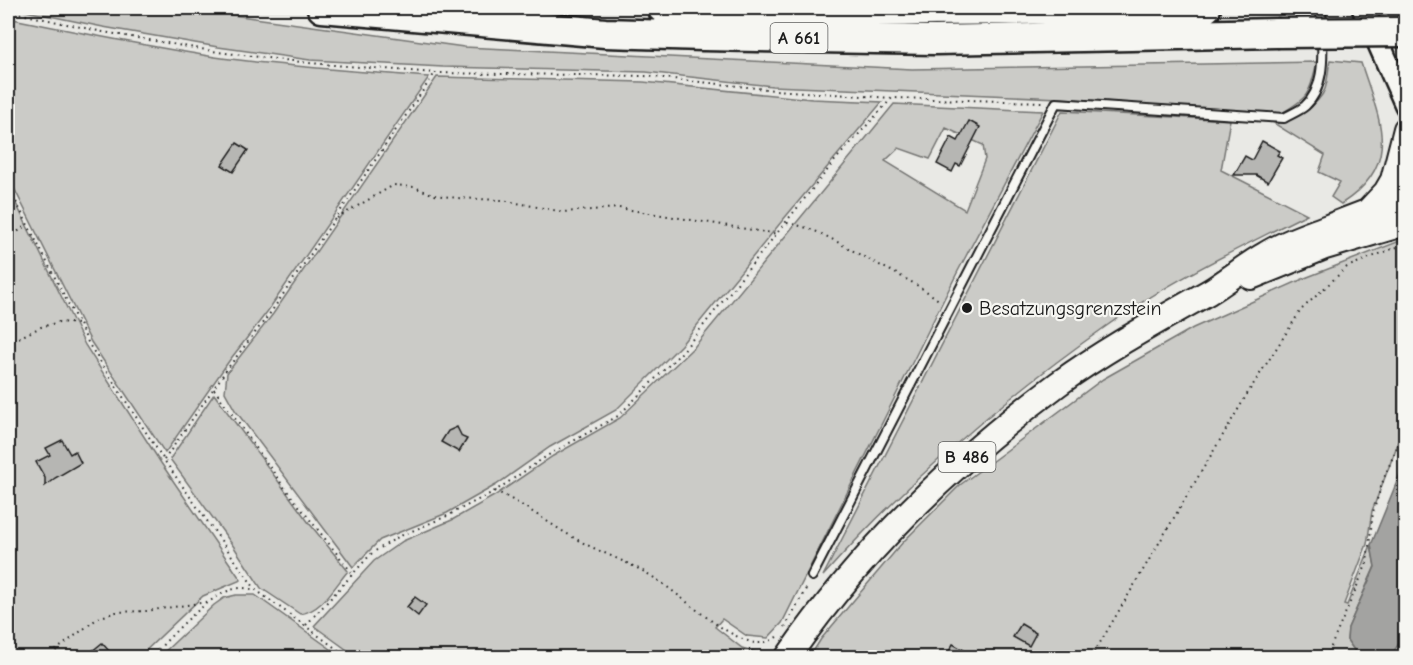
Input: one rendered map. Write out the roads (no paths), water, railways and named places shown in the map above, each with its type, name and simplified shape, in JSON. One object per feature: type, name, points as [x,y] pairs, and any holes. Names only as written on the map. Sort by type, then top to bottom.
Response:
[{"type":"highway","name":"A 661","points":[[322,8],[605,33],[726,36],[935,39],[1406,32]]},
{"type":"highway","name":"A 661","points":[[662,8],[928,12],[1206,8]]},
{"type":"main road","points":[[1363,8],[1406,105]]},
{"type":"main road","points":[[1368,211],[1386,192],[1393,180],[1406,129]]},
{"type":"main road","name":"B 486","points":[[787,657],[826,603],[882,538],[949,472],[1059,384],[1147,327],[1212,290],[1282,245],[1368,211],[1406,199]]},
{"type":"main road","name":"B 486","points":[[1212,290],[1325,247],[1406,223]]},
{"type":"lane","points":[[812,576],[1056,103],[1284,118],[1306,105],[1316,89],[1323,62],[1321,8]]},
{"type":"place","name":"Besatzungsgrenzstein","points":[[967,308]]}]
